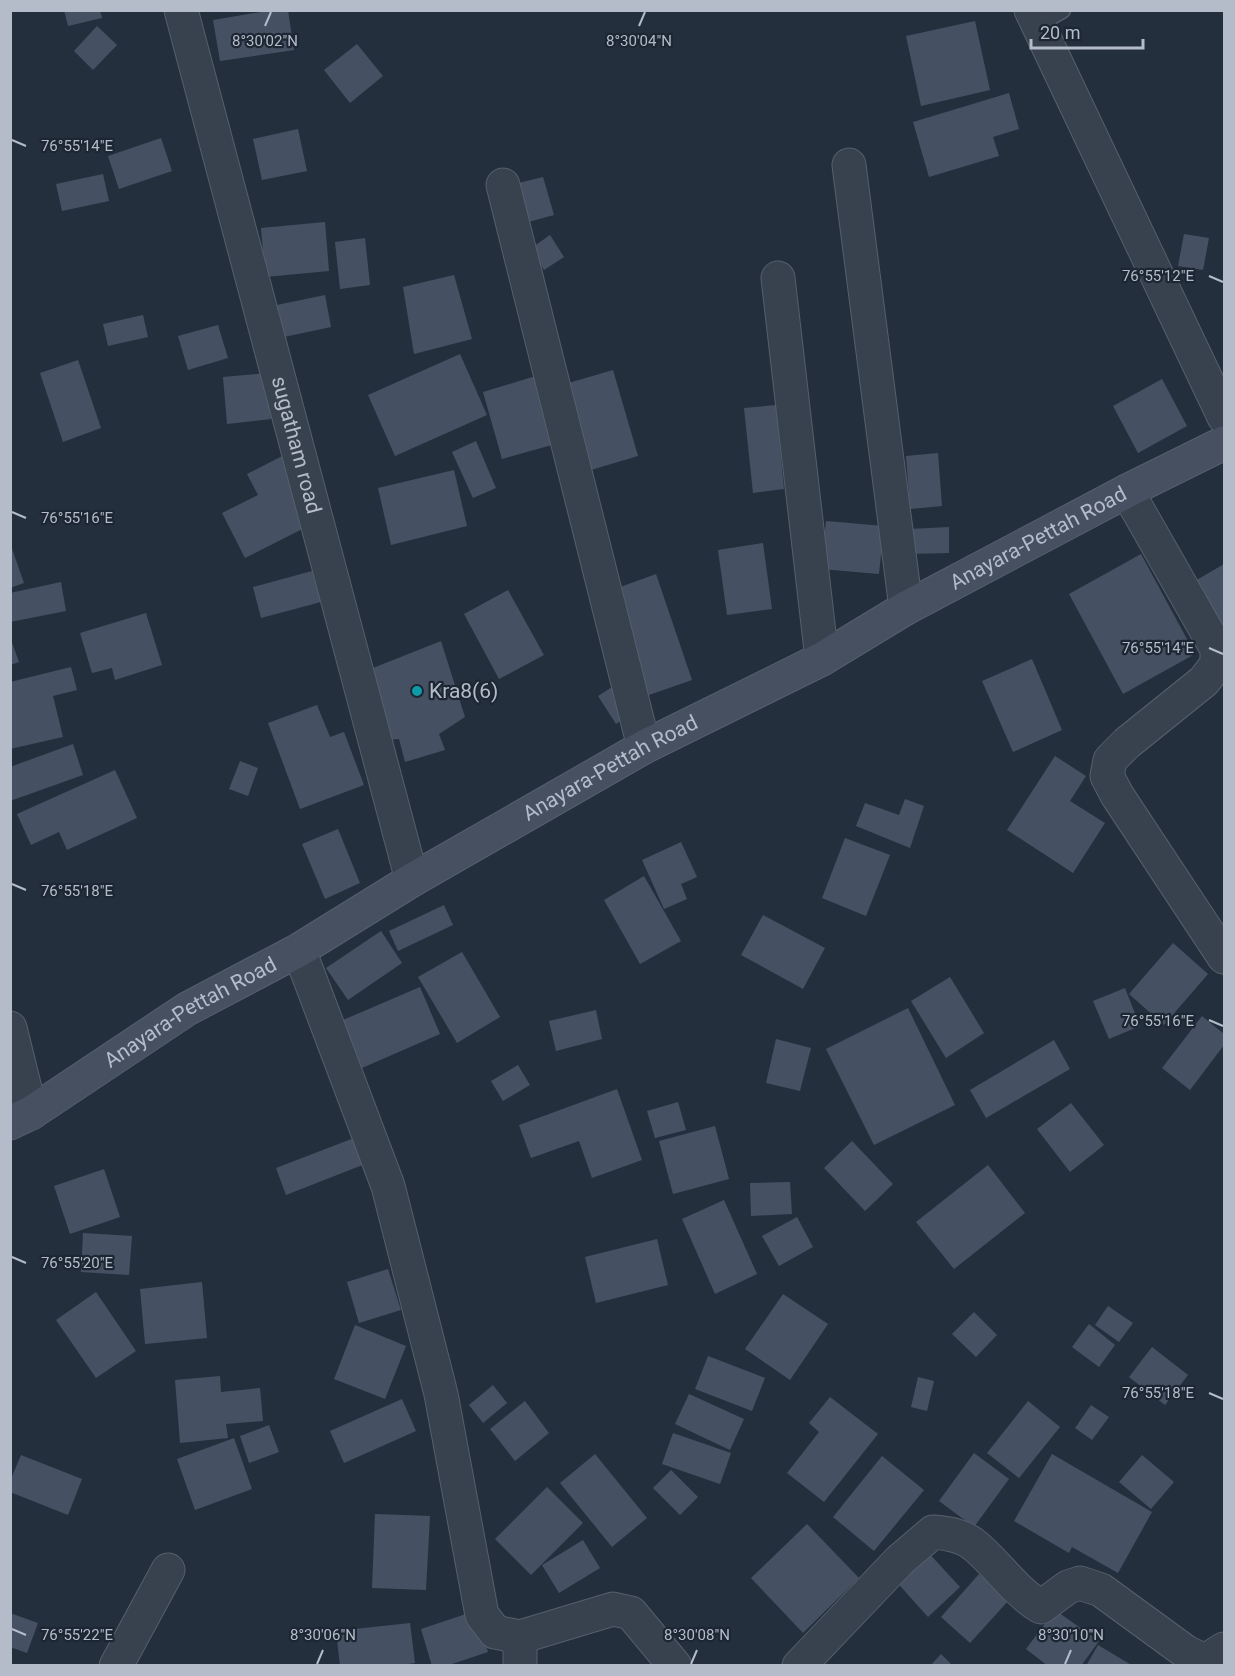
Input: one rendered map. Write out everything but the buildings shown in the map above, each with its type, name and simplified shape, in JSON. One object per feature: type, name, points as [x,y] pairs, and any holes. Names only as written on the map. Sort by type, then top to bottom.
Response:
[{"type":"main road","name":"Anayara-Pettah Road","points":[[21,1118],[188,1010],[299,950],[412,880],[644,747],[822,659],[906,608],[1127,491],[1224,443]]},
{"type":"street","name":"sugatham road","points":[[181,10],[412,880]]},
{"type":"street","points":[[1043,15],[1224,417]]},
{"type":"street","points":[[849,165],[906,608]]},
{"type":"street","points":[[503,185],[644,747]]},
{"type":"street","points":[[778,278],[822,659]]},
{"type":"street","points":[[1127,491],[1217,649],[1217,664],[1204,681],[1127,743],[1110,760],[1107,776],[1117,795],[1224,957]]},
{"type":"street","points":[[299,950],[388,1186],[441,1394],[482,1615],[495,1632],[520,1651],[613,1610],[631,1612],[675,1665]]},
{"type":"street","points":[[10,1028],[21,1118]]},
{"type":"street","points":[[799,1665],[900,1560],[933,1532],[953,1534],[972,1543],[1029,1600],[1041,1607],[1068,1587],[1080,1583],[1101,1590],[1186,1652],[1205,1661],[1224,1649]]},
{"type":"street","points":[[116,1665],[168,1570]]},
{"type":"place","name":"Kra8(6)","points":[[417,691]]}]
